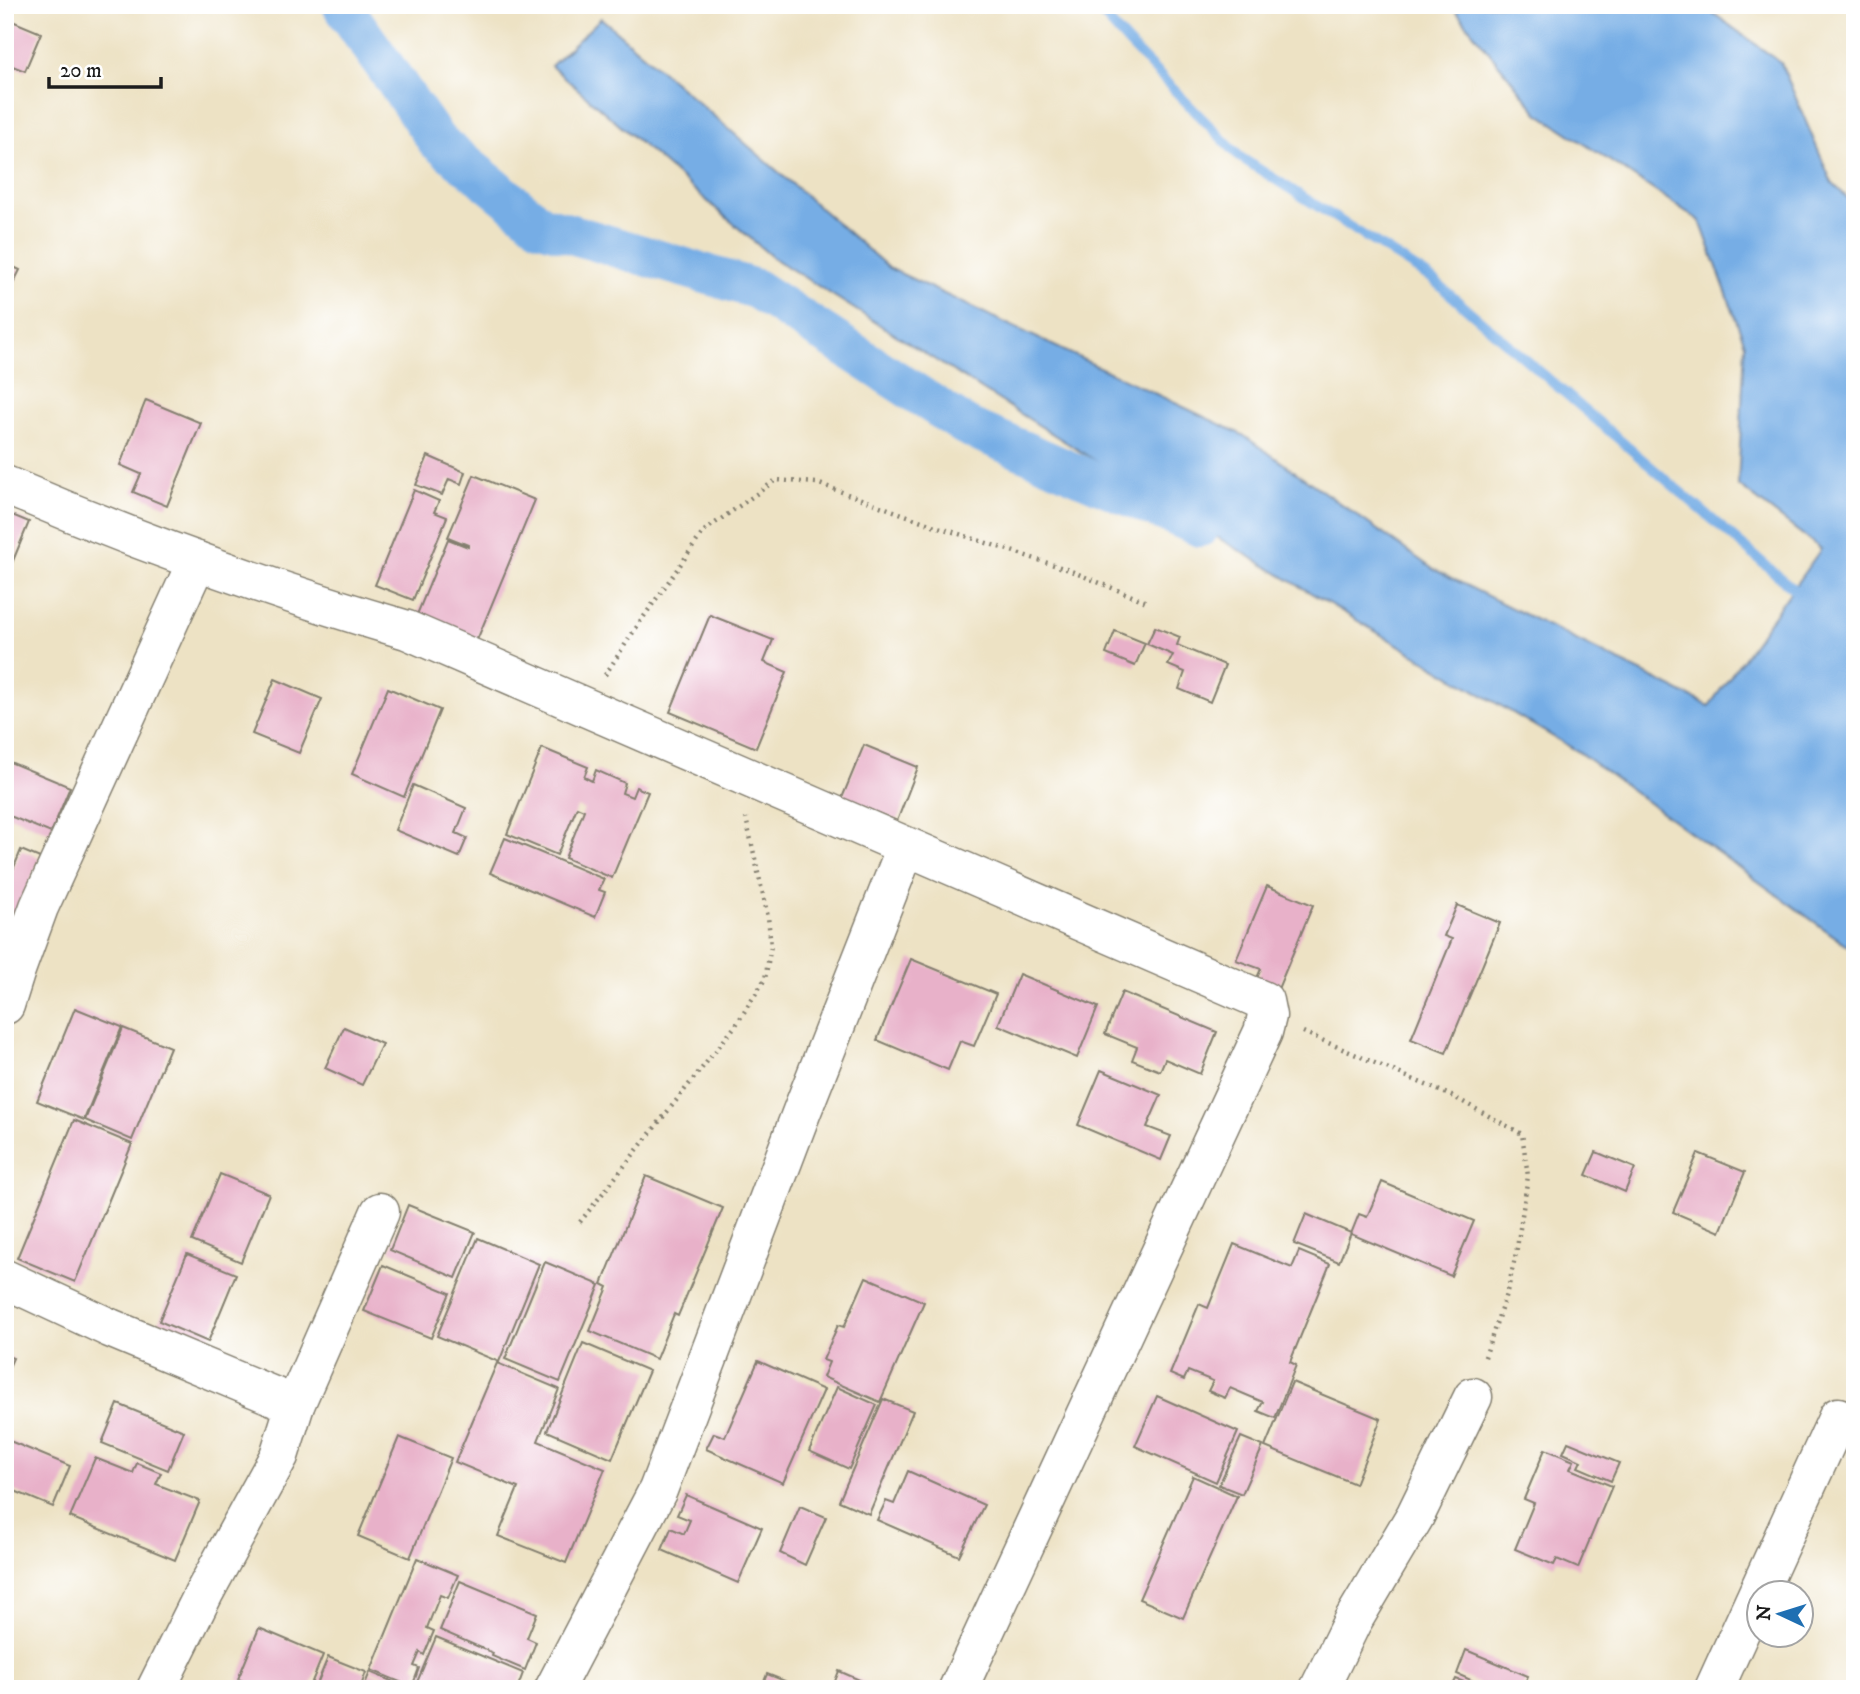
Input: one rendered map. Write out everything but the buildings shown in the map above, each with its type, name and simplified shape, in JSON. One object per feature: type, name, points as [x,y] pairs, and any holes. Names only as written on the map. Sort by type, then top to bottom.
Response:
[{"type":"street","points":[[5,485],[197,562],[319,604],[407,630],[1264,1001],[1267,1016],[1263,1032],[958,1689]]},
{"type":"street","points":[[5,1005],[39,907],[197,562]]},
{"type":"street","points":[[554,1689],[658,1490],[906,847]]},
{"type":"street","points":[[156,1689],[204,1593],[279,1455],[295,1405],[380,1212]]},
{"type":"street","points":[[5,1279],[110,1328],[295,1405]]},
{"type":"street","points":[[1319,1689],[1352,1622],[1415,1516],[1473,1397]]},
{"type":"street","points":[[1714,1689],[1838,1417]]},
{"type":"path","points":[[584,707],[704,531],[776,481],[817,483],[937,527],[1066,569],[1149,603]]},
{"type":"path","points":[[580,1222],[736,1025],[765,979],[771,946],[768,917],[736,772]]},
{"type":"path","points":[[1267,1016],[1454,1097],[1522,1133],[1528,1176],[1517,1248],[1509,1285],[1473,1397]]},
{"type":"water","points":[[1451,5],[1702,5],[1781,63],[1832,183],[1855,205],[1855,951],[1577,751],[1200,527],[772,257],[551,66],[601,18],[889,268],[1243,435],[1433,569],[1709,706],[1821,549],[1738,485],[1745,344],[1700,221],[1538,113]]},
{"type":"waterway","points":[[342,5],[437,141],[541,225],[756,289],[966,426],[1200,527]]},
{"type":"waterway","points":[[1094,5],[1240,157],[1432,279],[1804,598]]}]
